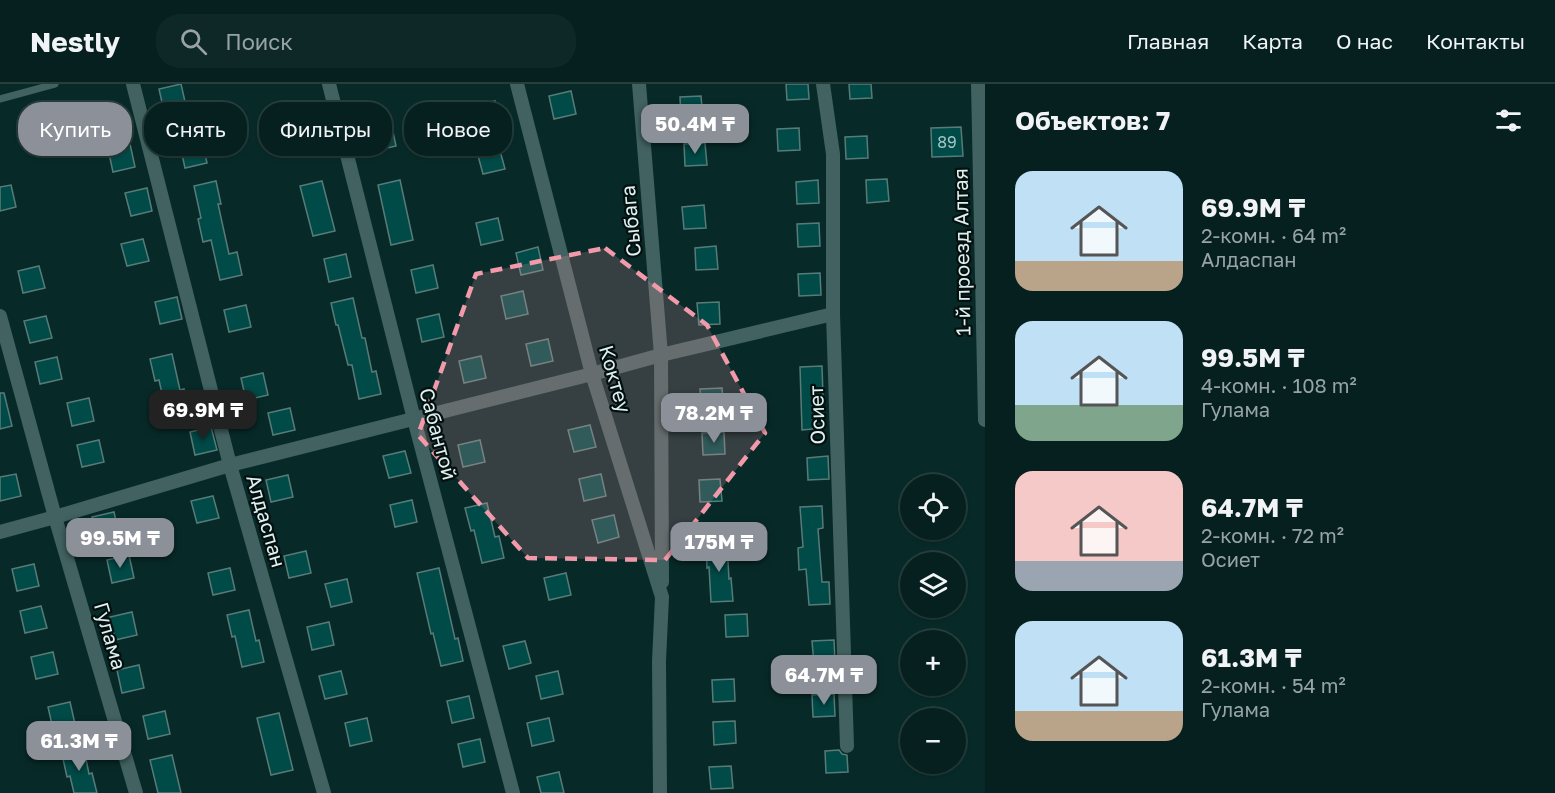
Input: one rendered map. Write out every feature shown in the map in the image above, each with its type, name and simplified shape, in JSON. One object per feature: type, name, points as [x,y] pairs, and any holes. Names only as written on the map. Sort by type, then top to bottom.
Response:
[{"type":"street","name":"Алдаспан","points":[[133,84],[230,465],[324,793]]},
{"type":"street","name":"Сабантой","points":[[329,84],[513,793]]},
{"type":"street","name":"Коктеу","points":[[517,84],[592,374],[663,597],[659,661],[660,793]]},
{"type":"street","name":"Сыбага","points":[[639,84],[661,355],[663,597]]},
{"type":"street","name":"Осиет","points":[[823,84],[833,154],[833,314],[847,746]]},
{"type":"street","name":"1-й проезд Алтая","points":[[978,84],[985,420]]},
{"type":"street","points":[[0,532],[230,465],[661,355],[833,314]]},
{"type":"street","name":"Гулама","points":[[0,316],[55,517],[136,793]]},
{"type":"lane","points":[[0,99],[55,84]]},
{"type":"highlighted area","points":[[605,248],[707,325],[765,433],[665,560],[528,558],[418,435],[476,274]]},
{"type":"building","points":[[181,84],[185,102],[162,102],[159,89]]},
{"type":"building","points":[[786,84],[808,84],[809,99],[787,100]]},
{"type":"building","points":[[849,84],[871,84],[872,98],[850,99]]},
{"type":"building","points":[[571,91],[576,114],[554,119],[549,96]]},
{"type":"building","points":[[701,96],[703,118],[681,119],[680,97]]},
{"type":"building","points":[[961,127],[963,156],[932,157],[931,128]]},
{"type":"building","points":[[392,128],[396,146],[392,147]]},
{"type":"building","points":[[799,128],[800,150],[778,151],[777,129]]},
{"type":"building","points":[[867,136],[868,158],[846,159],[845,137]]},
{"type":"building","points":[[705,143],[707,165],[685,166],[684,144]]},
{"type":"building","points":[[132,153],[135,167],[113,172],[110,156],[132,156]]},
{"type":"building","points":[[182,156],[205,156],[207,163],[185,168]]},
{"type":"building","points":[[478,156],[501,156],[505,169],[483,174]]},
{"type":"building","points":[[887,179],[889,201],[867,203],[866,180]]},
{"type":"building","points":[[400,180],[413,240],[391,245],[378,185]]},
{"type":"building","points":[[818,180],[819,203],[797,204],[796,182]]},
{"type":"building","points":[[216,181],[221,204],[218,204],[229,254],[237,252],[242,275],[220,280],[211,240],[203,242],[198,219],[201,218],[194,186]]},
{"type":"building","points":[[322,181],[335,231],[313,236],[300,186]]},
{"type":"building","points":[[11,185],[16,207],[0,211],[0,187]]},
{"type":"building","points":[[147,188],[152,211],[131,216],[125,193]]},
{"type":"building","points":[[704,205],[706,228],[684,229],[682,207]]},
{"type":"building","points":[[498,218],[503,240],[481,245],[476,223]]},
{"type":"building","points":[[819,223],[820,246],[798,247],[797,224]]},
{"type":"building","points":[[143,239],[149,261],[127,266],[121,244]]},
{"type":"building","points":[[716,246],[718,269],[696,270],[695,248]]},
{"type":"building","points":[[538,247],[543,270],[521,275],[516,253]]},
{"type":"building","points":[[346,254],[351,277],[329,282],[324,259]]},
{"type":"building","points":[[433,265],[438,288],[416,293],[411,270]]},
{"type":"building","points":[[39,266],[45,288],[23,293],[18,271]]},
{"type":"building","points":[[820,273],[821,295],[799,296],[798,274]]},
{"type":"building","points":[[523,291],[528,314],[506,319],[501,296]]},
{"type":"building","points":[[177,297],[182,319],[160,324],[155,302]]},
{"type":"building","points":[[353,298],[362,338],[365,338],[372,372],[376,371],[381,394],[359,399],[352,365],[348,365],[331,303]]},
{"type":"building","points":[[719,302],[720,324],[699,325],[697,303]]},
{"type":"building","points":[[246,305],[251,327],[229,332],[224,310]]},
{"type":"building","points":[[439,314],[444,337],[422,342],[417,319]]},
{"type":"building","points":[[46,316],[52,338],[30,343],[24,321]]},
{"type":"building","points":[[548,339],[553,361],[531,366],[526,344]]},
{"type":"building","points":[[172,354],[180,390],[184,389],[189,411],[167,416],[159,380],[155,381],[150,359]]},
{"type":"building","points":[[481,356],[486,378],[464,383],[459,361]]},
{"type":"building","points":[[57,357],[62,379],[40,384],[35,362]]},
{"type":"building","points":[[822,366],[824,428],[802,430],[800,367]]},
{"type":"building","points":[[263,373],[268,395],[246,400],[241,378]]},
{"type":"building","points":[[722,388],[724,410],[702,412],[700,389]]},
{"type":"building","points":[[0,393],[4,393],[12,426],[0,429]]},
{"type":"building","points":[[89,398],[94,421],[72,426],[67,403]]},
{"type":"building","points":[[290,408],[295,430],[273,435],[268,413]]},
{"type":"building","points":[[590,425],[596,447],[574,452],[568,430]]},
{"type":"building","points":[[211,427],[217,450],[195,455],[190,432]]},
{"type":"building","points":[[724,432],[725,454],[703,455],[702,433]]},
{"type":"building","points":[[99,440],[104,462],[82,467],[77,445]]},
{"type":"building","points":[[480,440],[485,462],[463,467],[458,445]]},
{"type":"building","points":[[405,451],[411,473],[389,478],[383,456]]},
{"type":"building","points":[[828,456],[829,479],[808,480],[807,458]]},
{"type":"building","points":[[16,474],[21,496],[0,501],[0,477]]},
{"type":"building","points":[[601,474],[606,496],[584,501],[579,479]]},
{"type":"building","points":[[288,475],[293,497],[271,502],[266,480]]},
{"type":"building","points":[[720,479],[722,501],[700,502],[699,480]]},
{"type":"building","points":[[213,496],[219,518],[197,523],[191,501]]},
{"type":"building","points":[[412,500],[417,522],[395,527],[390,505]]},
{"type":"building","points":[[487,503],[495,537],[499,536],[504,558],[482,563],[474,530],[471,531],[465,508]]},
{"type":"building","points":[[822,506],[823,528],[818,529],[822,582],[829,582],[830,604],[809,605],[806,569],[799,570],[798,548],[803,547],[800,507]]},
{"type":"building","points":[[114,512],[119,535],[97,540],[92,517]]},
{"type":"building","points":[[614,515],[619,537],[598,543],[592,520]]},
{"type":"building","points":[[727,544],[733,601],[711,602],[706,545]]},
{"type":"building","points":[[306,551],[311,573],[289,578],[284,556]]},
{"type":"building","points":[[129,555],[134,578],[112,583],[107,560]]},
{"type":"building","points":[[34,564],[39,586],[17,591],[12,569]]},
{"type":"building","points":[[230,568],[235,590],[213,595],[208,573]]},
{"type":"building","points":[[439,568],[455,639],[458,638],[463,661],[441,666],[417,573]]},
{"type":"building","points":[[566,573],[571,595],[549,600],[544,578]]},
{"type":"building","points":[[347,579],[352,602],[331,607],[325,584]]},
{"type":"building","points":[[41,606],[47,628],[25,633],[20,611]]},
{"type":"building","points":[[249,610],[256,641],[259,640],[264,662],[242,667],[235,636],[232,637],[227,615]]},
{"type":"building","points":[[132,612],[137,635],[115,640],[110,617]]},
{"type":"building","points":[[747,614],[748,636],[726,637],[725,615]]},
{"type":"building","points":[[329,622],[334,645],[312,650],[307,627]]},
{"type":"building","points":[[834,640],[835,662],[814,664],[812,641]]},
{"type":"building","points":[[525,641],[531,663],[509,669],[503,646]]},
{"type":"building","points":[[53,652],[58,674],[36,679],[31,657]]},
{"type":"building","points":[[139,665],[144,688],[122,693],[117,670]]},
{"type":"building","points":[[341,671],[347,694],[325,699],[319,676]]},
{"type":"building","points":[[558,671],[563,694],[541,699],[536,676]]},
{"type":"building","points":[[734,679],[735,701],[713,702],[712,680]]},
{"type":"building","points":[[834,694],[835,716],[813,717],[812,695]]},
{"type":"building","points":[[469,696],[474,718],[452,723],[447,701]]},
{"type":"building","points":[[70,702],[75,724],[53,729],[48,707]]},
{"type":"building","points":[[165,711],[170,734],[148,739],[143,716]]},
{"type":"building","points":[[279,713],[293,770],[271,775],[257,718]]},
{"type":"building","points":[[367,718],[372,741],[350,746],[345,723]]},
{"type":"building","points":[[549,718],[554,741],[532,746],[527,723]]},
{"type":"building","points":[[735,721],[736,743],[714,745],[713,722]]},
{"type":"building","points":[[480,739],[485,762],[463,767],[458,744]]},
{"type":"building","points":[[84,749],[89,774],[92,773],[97,793],[74,793],[70,776],[67,777],[62,754]]},
{"type":"building","points":[[839,750],[842,754],[847,755],[848,772],[826,773],[825,751]]},
{"type":"building","points":[[172,755],[181,793],[158,793],[150,760]]},
{"type":"building","points":[[731,766],[733,788],[711,789],[709,767]]},
{"type":"building","points":[[559,772],[564,793],[541,793],[537,777]]}]
